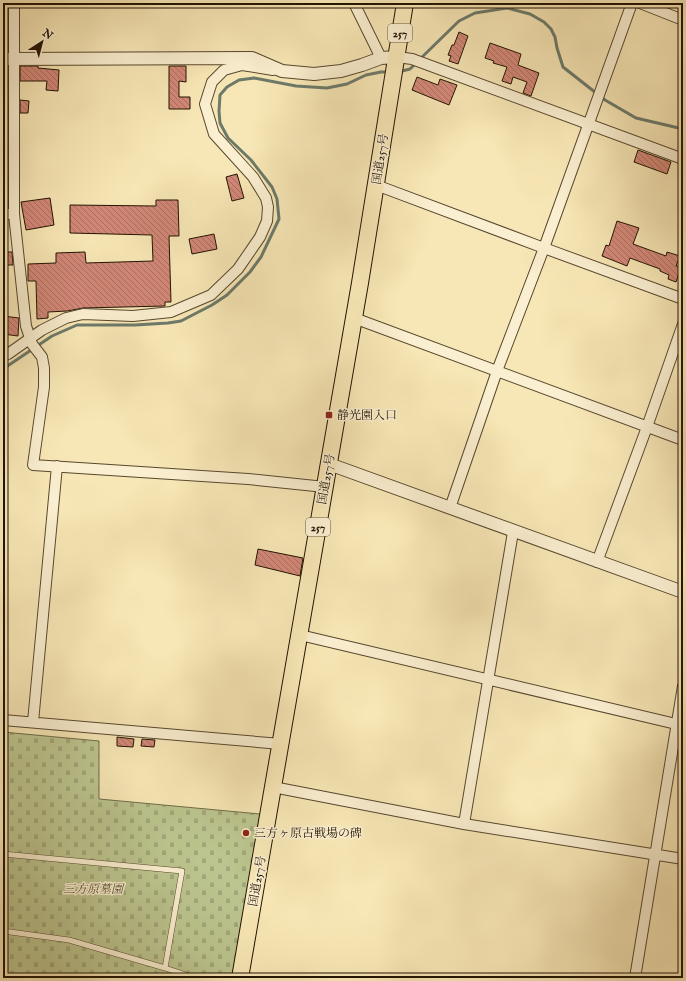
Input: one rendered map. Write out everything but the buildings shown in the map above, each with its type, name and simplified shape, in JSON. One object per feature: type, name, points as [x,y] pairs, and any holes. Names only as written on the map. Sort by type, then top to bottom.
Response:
[{"type":"highway","name":"国道257号","points":[[240,978],[274,787],[376,185],[400,64],[405,3]]},
{"type":"street","points":[[14,3],[8,59],[14,214],[26,326],[31,341],[42,357],[44,368],[44,387],[33,465],[248,479],[325,487]]},
{"type":"street","points":[[354,3],[381,58]]},
{"type":"street","points":[[450,508],[497,370],[544,248],[632,3]]},
{"type":"street","points":[[640,3],[683,20]]},
{"type":"street","points":[[8,59],[252,58],[282,71]]},
{"type":"street","points":[[3,356],[31,341],[66,318],[83,314],[133,316],[171,312],[211,295],[238,270],[260,237],[267,221],[268,207],[266,198],[253,177],[214,134],[205,104],[212,82],[224,70],[242,65],[314,74],[341,71],[381,58],[400,64],[429,66],[683,159]]},
{"type":"street","points":[[376,185],[683,299]]},
{"type":"street","points":[[3,214],[14,214]]},
{"type":"street","points":[[354,318],[683,440]]},
{"type":"street","points":[[597,562],[648,427],[683,324]]},
{"type":"street","points":[[329,464],[683,592]]},
{"type":"street","points":[[33,722],[57,466]]},
{"type":"street","points":[[464,824],[514,532]]},
{"type":"street","points":[[300,634],[676,724]]},
{"type":"street","points":[[635,978],[683,686]]},
{"type":"street","points":[[3,720],[281,744]]},
{"type":"street","points":[[274,787],[464,824],[683,859]]},
{"type":"lane","points":[[3,854],[182,871],[165,968]]},
{"type":"lane","points":[[3,931],[68,940],[195,978]]},
{"type":"green space","name":"三方原墓園","points":[[3,732],[99,741],[99,799],[260,814],[234,978],[3,978]]},
{"type":"waterway","points":[[420,59],[459,21],[475,13],[507,8],[530,14],[544,22],[551,29],[555,37],[563,67],[605,100],[636,118],[683,129]]},
{"type":"waterway","points":[[398,72],[410,69],[416,63]]},
{"type":"waterway","points":[[3,369],[52,336],[77,325],[135,325],[181,321],[212,305],[227,295],[250,272],[261,257],[279,219],[277,199],[272,187],[251,160],[228,138],[220,123],[220,95],[227,87],[239,80],[254,78],[296,86],[327,88],[347,84],[366,75],[389,72]]},
{"type":"place","name":"静光園入口","points":[[329,415]]},
{"type":"place","name":"三方ヶ原古戦場の碑","points":[[246,833]]}]
